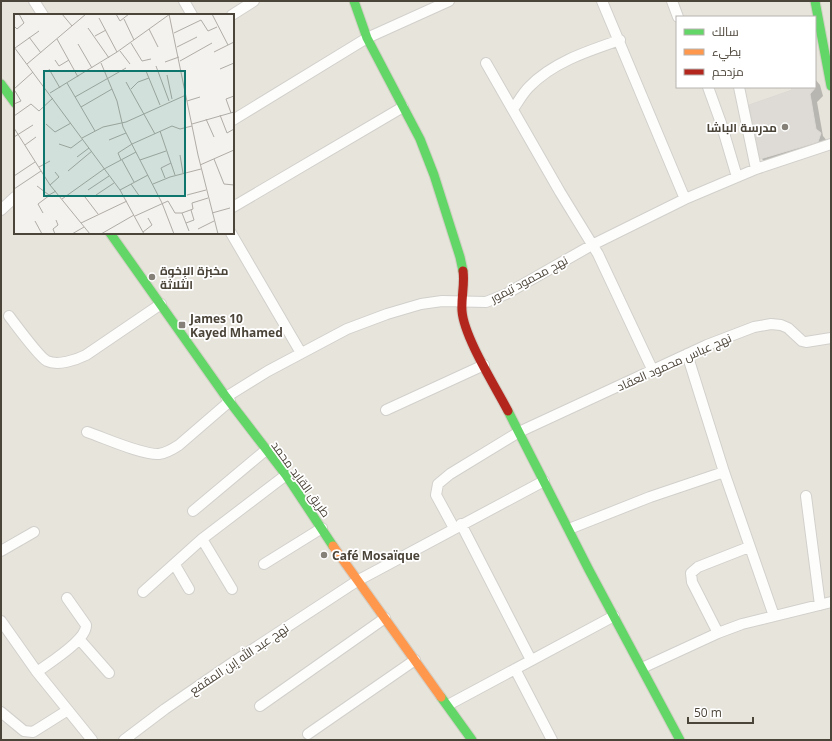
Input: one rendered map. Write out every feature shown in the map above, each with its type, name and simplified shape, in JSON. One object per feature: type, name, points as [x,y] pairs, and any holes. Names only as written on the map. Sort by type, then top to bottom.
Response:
[{"type":"street","points":[[34,1],[42,14]]},
{"type":"street","points":[[184,1],[191,14]]},
{"type":"street","points":[[234,14],[254,1]]},
{"type":"street","points":[[354,1],[367,38],[420,139],[448,217],[460,257],[464,278],[463,320],[484,365],[680,740]]},
{"type":"street","points":[[234,119],[367,38],[449,1]]},
{"type":"street","points":[[602,1],[620,40],[685,199]]},
{"type":"street","points":[[672,1],[678,16]]},
{"type":"street","points":[[816,1],[831,86]]},
{"type":"street","points":[[513,109],[528,88],[553,67],[594,49],[620,40]]},
{"type":"street","points":[[486,63],[604,266],[653,371]]},
{"type":"street","points":[[1,84],[14,102]]},
{"type":"street","points":[[708,88],[721,122],[737,177]]},
{"type":"street","points":[[739,88],[756,168]]},
{"type":"street","points":[[234,206],[404,107]]},
{"type":"street","name":"نهج محمود تيمور","points":[[88,432],[145,452],[158,454],[171,450],[179,445],[228,399],[301,353],[347,330],[387,314],[421,304],[442,301],[482,303],[506,294],[592,245],[685,199],[756,168],[831,144]]},
{"type":"street","points":[[1,210],[14,199]]},
{"type":"street","name":"طريق القايد محمد","points":[[111,234],[228,399],[286,475],[357,581],[472,740]]},
{"type":"street","points":[[232,234],[301,353]]},
{"type":"street","points":[[9,316],[43,358],[47,361],[63,362],[75,360],[86,355],[161,304]]},
{"type":"street","name":"نهج عباس محمود العقاد","points":[[531,660],[458,526],[436,495],[438,484],[450,474],[519,432],[687,354],[754,327],[771,324],[788,328],[802,341],[806,342],[831,338]]},
{"type":"street","points":[[687,354],[724,472],[774,616]]},
{"type":"street","points":[[386,410],[484,365]]},
{"type":"street","points":[[193,511],[266,450]]},
{"type":"street","points":[[569,529],[650,497],[724,472]]},
{"type":"street","points":[[143,592],[175,565],[202,539],[286,475]]},
{"type":"street","name":"نهج عبد الله إبن المقفع","points":[[124,740],[191,691],[357,581],[544,481]]},
{"type":"street","points":[[806,496],[820,605]]},
{"type":"street","points":[[264,564],[322,528]]},
{"type":"street","points":[[1,551],[34,532]]},
{"type":"street","points":[[202,539],[232,588]]},
{"type":"street","points":[[718,633],[692,582],[692,573],[698,567],[749,547]]},
{"type":"street","points":[[175,565],[189,589]]},
{"type":"street","points":[[37,672],[80,640],[86,630],[86,625],[67,598]]},
{"type":"street","points":[[642,668],[718,633],[774,616],[831,602]]},
{"type":"street","points":[[448,705],[614,616]]},
{"type":"street","points":[[260,706],[385,618]]},
{"type":"street","points":[[1,621],[37,672],[92,740]]},
{"type":"street","points":[[80,640],[109,673]]},
{"type":"street","points":[[308,734],[415,660]]},
{"type":"street","points":[[515,669],[552,740]]},
{"type":"street","points":[[24,740],[33,732],[68,710]]},
{"type":"street","points":[[1,712],[24,731],[33,732]]},
{"type":"shaded area","points":[[1,1],[831,1],[831,740],[1,740]]},
{"type":"building","points":[[791,88],[815,88],[810,94],[816,129],[821,133],[818,142],[760,159],[749,105],[792,90]]},
{"type":"traffic: fast","points":[[354,1],[367,38],[420,139],[434,175],[463,271]]},
{"type":"traffic: fast","points":[[815,1],[831,86]]},
{"type":"traffic: fast","points":[[1,84],[14,102]]},
{"type":"traffic: fast","points":[[111,234],[226,397],[286,475],[333,546]]},
{"type":"traffic: fast","points":[[508,411],[589,570],[680,740]]},
{"type":"traffic: fast","points":[[441,697],[472,740]]},
{"type":"traffic: slow","points":[[333,546],[441,697]]},
{"type":"traffic: jam","points":[[463,271],[464,281],[462,311],[464,322],[474,347],[508,411]]},
{"type":"place","name":"مدرسة الباشا","points":[[785,127]]},
{"type":"place","name":"مخبزة الإخوة الثلاثة","points":[[152,277]]},
{"type":"place","name":"James 10 Kayed Mhamed","points":[[182,325]]},
{"type":"place","name":"Café Mosaïque","points":[[324,555]]}]
